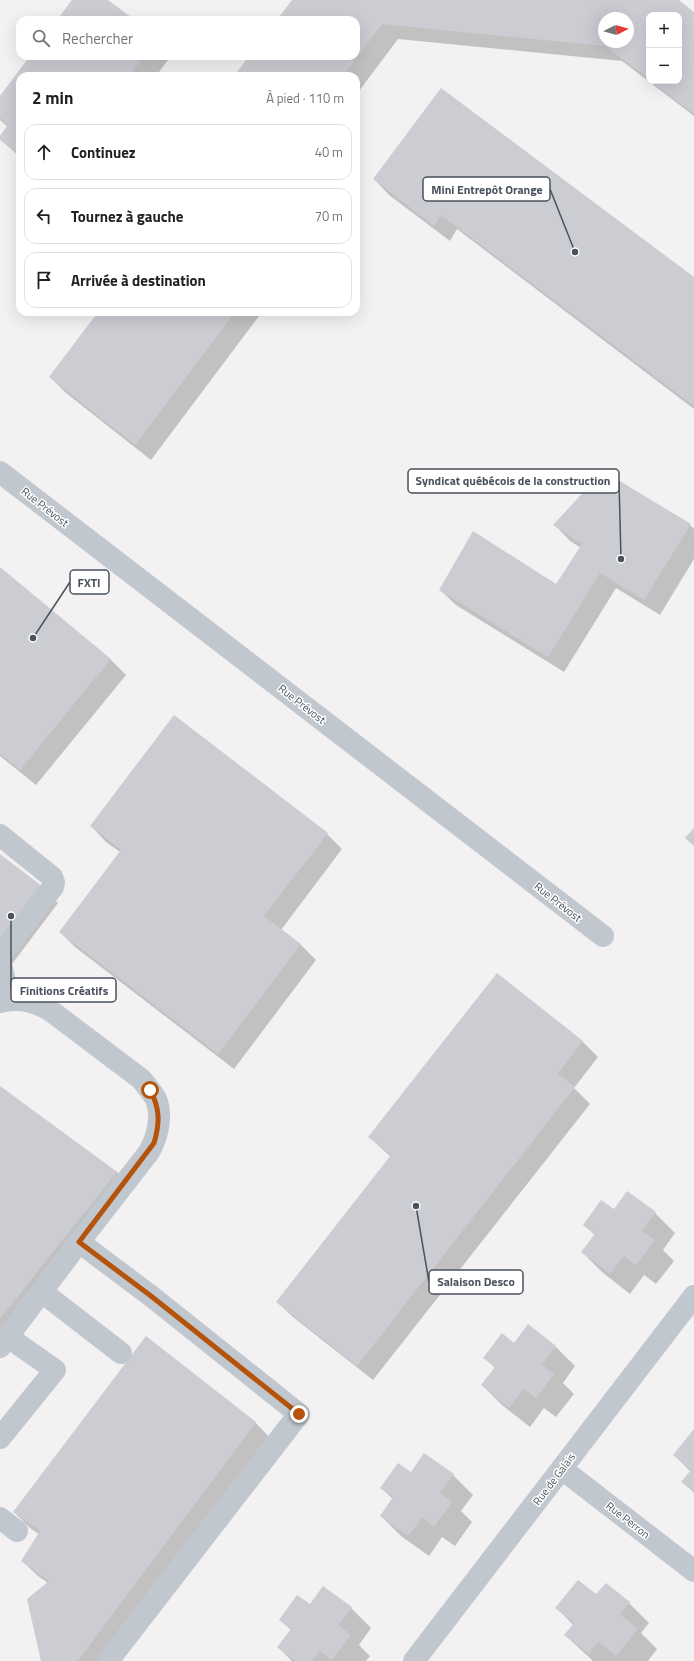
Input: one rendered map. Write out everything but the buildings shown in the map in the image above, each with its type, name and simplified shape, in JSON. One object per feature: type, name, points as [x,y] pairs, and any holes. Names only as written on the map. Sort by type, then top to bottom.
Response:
[{"type":"street","name":"Rue Prévost","points":[[0,472],[603,936]]},
{"type":"street","points":[[0,835],[52,877],[54,882],[53,887],[0,955]]},
{"type":"street","points":[[0,959],[5,1001],[26,1000],[39,1004],[51,1011],[141,1078],[156,1101],[158,1116],[158,1132],[154,1143],[4,1342],[55,1370],[0,1438]]},
{"type":"street","points":[[79,1242],[151,1296],[299,1414],[108,1661]]},
{"type":"street","points":[[42,1292],[121,1353]]},
{"type":"street","name":"Rue de Galais","points":[[414,1661],[694,1296]]},
{"type":"street","name":"Rue Perron","points":[[562,1468],[694,1571]]},
{"type":"street","points":[[0,1518],[17,1531]]},
{"type":"place","name":"Mini Entrepôt Orange","points":[[575,252]]},
{"type":"place","name":"Syndicat québécois de la construction","points":[[621,559]]},
{"type":"place","name":"FXTI","points":[[33,638]]},
{"type":"place","name":"Finitions Créatifs","points":[[11,916]]},
{"type":"place","name":"Salaison Desco","points":[[416,1206]]},
{"type":"route","points":[[150,1090],[156,1101],[158,1116],[158,1132],[154,1143],[149,1152],[79,1242],[151,1296],[299,1414]]}]
